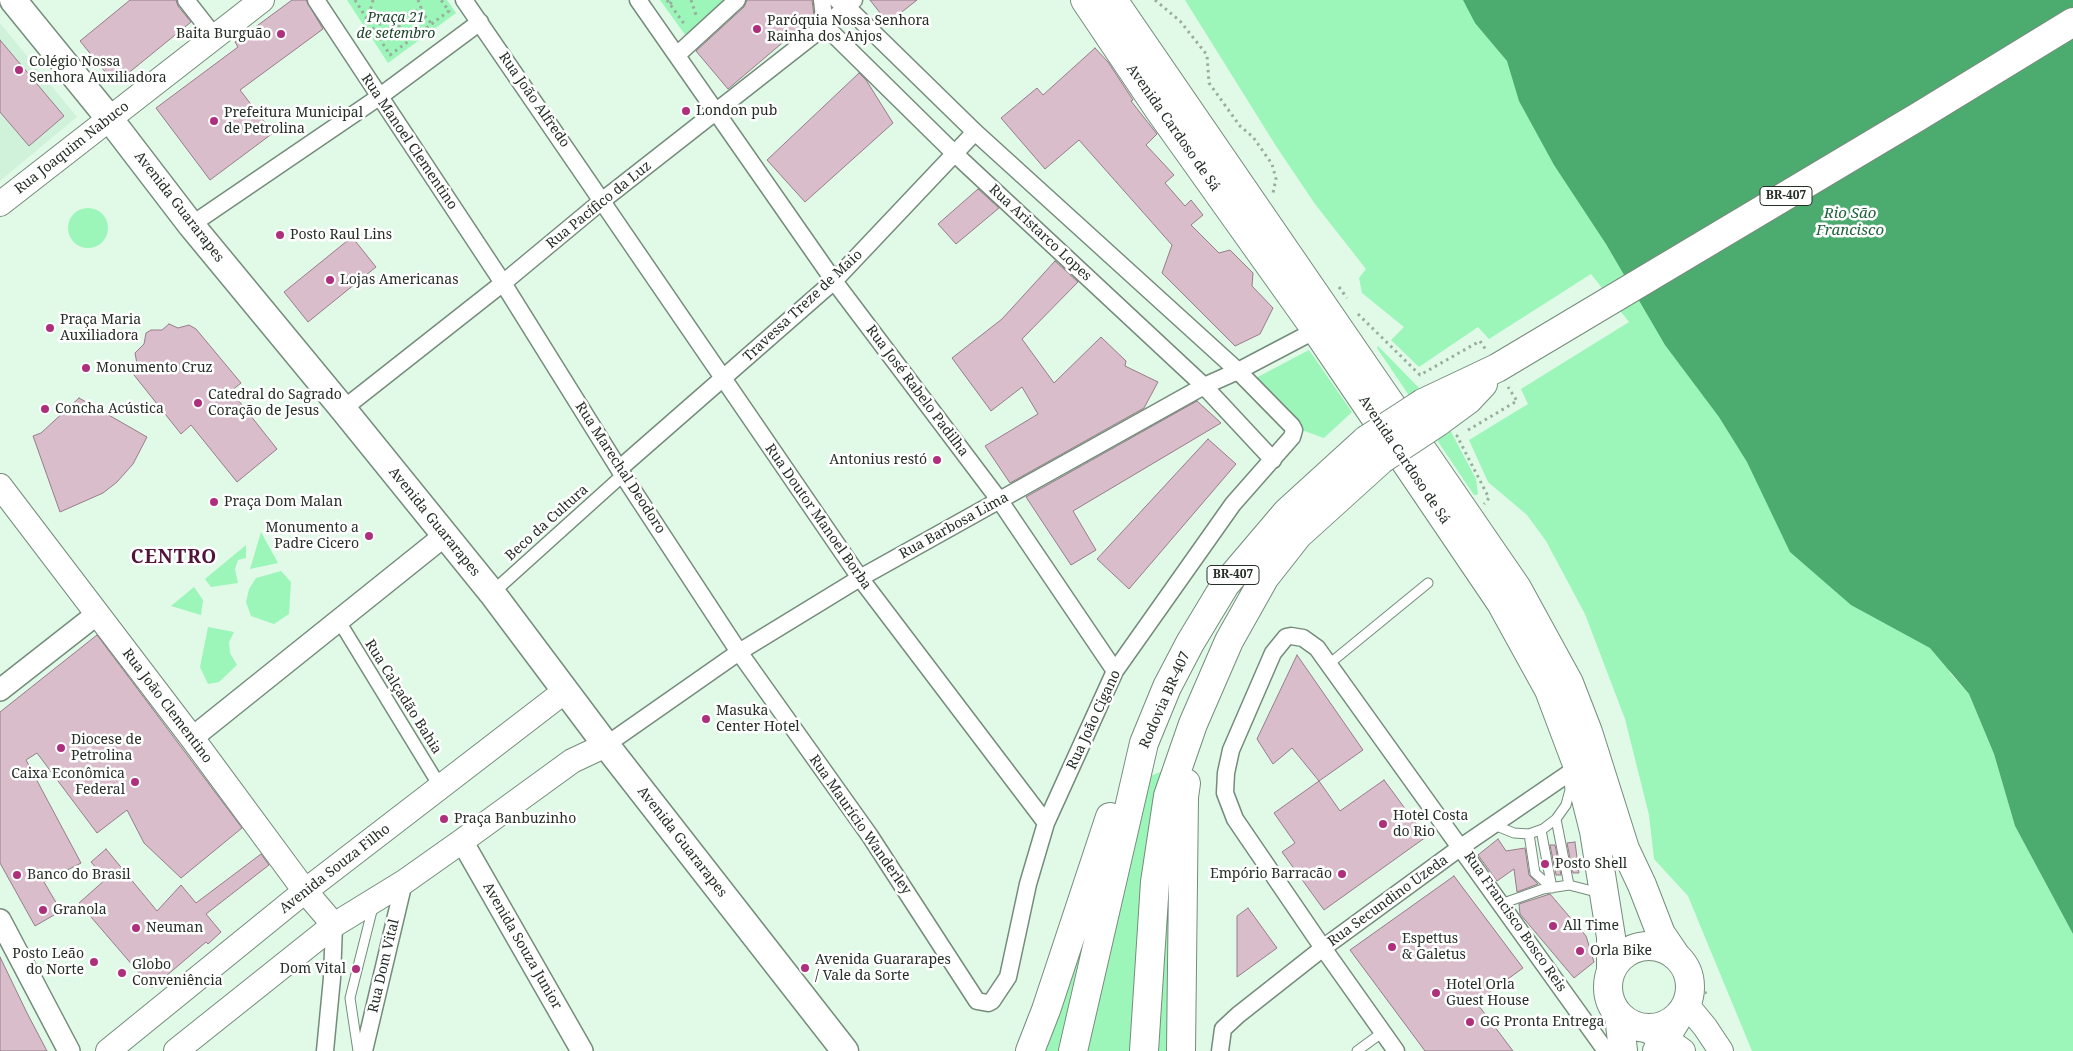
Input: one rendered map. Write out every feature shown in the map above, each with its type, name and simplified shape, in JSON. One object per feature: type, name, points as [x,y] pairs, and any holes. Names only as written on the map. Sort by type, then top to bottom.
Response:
[{"type":"highway","name":"Avenida Cardoso de Sá","points":[[1085,0],[1157,107],[1316,330],[1501,603],[1549,690],[1594,831],[1611,937],[1611,970]]},
{"type":"highway","name":"Avenida Cardoso de Sá","points":[[1114,0],[1517,588],[1569,683],[1588,732],[1625,849],[1662,934],[1676,956]]},
{"type":"highway","name":"BR-407","points":[[1144,1051],[1155,882],[1168,796],[1193,724],[1229,641],[1265,577],[1298,535],[1374,450],[1468,400],[1501,373],[2073,22]]},
{"type":"highway","name":"Rodovia BR-407","points":[[1073,1051],[1144,743],[1167,688],[1190,643],[1225,585],[1287,512],[1374,450]]},
{"type":"highway","points":[[1181,1051],[1184,797],[1193,724]]},
{"type":"highway","points":[[1030,1051],[1046,1010],[1089,883],[1119,785],[1144,743]]},
{"type":"highway","points":[[1640,947],[1659,948],[1676,956],[1684,966],[1689,978],[1689,992],[1683,1008],[1674,1019],[1653,1028],[1652,1036],[1612,1005],[1608,993],[1608,981],[1611,970],[1618,959],[1628,951],[1640,947]]},
{"type":"highway","points":[[1623,1051],[1652,1036]]},
{"type":"main road","name":"Avenida Guararapes","points":[[13,0],[109,118],[191,225],[492,594],[606,745],[845,1051]]},
{"type":"main road","name":"Rua Joaquim Nabuco","points":[[0,204],[262,0]]},
{"type":"main road","name":"Rua João Clementino","points":[[0,486],[192,738],[305,891],[334,926]]},
{"type":"main road","name":"Avenida Souza Filho","points":[[108,1051],[305,891],[565,691]]},
{"type":"main road","points":[[176,1051],[334,926],[404,882],[572,761],[606,745]]},
{"type":"main road","points":[[1683,1008],[1705,1027],[1721,1051]]},
{"type":"street","points":[[186,0],[215,37]]},
{"type":"street","name":"Rua Manoel Clementino","points":[[316,0],[503,283]]},
{"type":"street","name":"Rua João Alfredo","points":[[464,0],[603,200]]},
{"type":"street","name":"Rua José Rabelo Padilha","points":[[638,0],[834,281],[1000,501],[1115,671]]},
{"type":"street","points":[[677,55],[737,0]]},
{"type":"street","points":[[822,0],[825,26]]},
{"type":"street","points":[[846,2],[975,132],[1238,371]]},
{"type":"street","name":"Rua Pacífico da Luz","points":[[343,409],[503,283],[603,200],[825,26],[846,2]]},
{"type":"street","points":[[191,225],[379,97],[480,22]]},
{"type":"street","name":"Rua Aristarco Lopes","points":[[825,26],[954,153],[1204,386],[1273,460]]},
{"type":"street","name":"Travessa Treze de Maio","points":[[621,472],[834,281],[975,132]]},
{"type":"street","name":"Rua Doutor Manoel Borba","points":[[603,200],[723,380],[860,578],[1046,823]]},
{"type":"street","name":"Rua Marechal Deodoro","points":[[503,283],[621,472],[739,652]]},
{"type":"street","name":"Rua Barbosa Lima","points":[[606,745],[739,652],[860,578],[1204,386],[1238,371],[1316,330]]},
{"type":"street","name":"Rua João Cigano","points":[[977,1001],[984,1003],[992,1001],[1008,977],[1028,884],[1046,823],[1115,671],[1233,504],[1292,437],[1294,430],[1292,426],[1238,371]]},
{"type":"street","name":"Beco da Cultura","points":[[492,594],[621,472]]},
{"type":"street","points":[[192,738],[444,536]]},
{"type":"street","points":[[0,690],[97,614]]},
{"type":"street","name":"Rua Calçadão Bahia","points":[[339,621],[441,788]]},
{"type":"street","name":"Rua Francisco Bosco Reis","points":[[1323,948],[1235,819],[1225,793],[1227,765],[1231,750],[1273,652],[1280,642],[1291,636],[1303,638],[1317,648],[1606,1051]]},
{"type":"street","name":"Rua Maurício Wanderley","points":[[739,652],[870,836],[977,1001]]},
{"type":"street","name":"Rua Secundino Uzeda","points":[[1220,1051],[1221,1033],[1226,1025],[1323,948],[1461,847],[1573,770]]},
{"type":"street","name":"Avenida Souza Junior","points":[[462,841],[582,1051]]},
{"type":"street","name":"Rua Dom Vital","points":[[364,1051],[404,882]]},
{"type":"street","points":[[0,920],[69,1051]]},
{"type":"street","points":[[325,1051],[332,978],[334,926]]},
{"type":"street","points":[[1323,948],[1396,1051]]},
{"type":"lane","points":[[1329,664],[1428,583]]},
{"type":"lane","points":[[1494,825],[1514,833],[1529,834],[1542,830],[1556,819],[1566,806],[1573,770]]},
{"type":"lane","points":[[1556,819],[1569,885]]},
{"type":"lane","points":[[1542,830],[1552,888]]},
{"type":"lane","points":[[1529,834],[1535,873],[1552,888]]},
{"type":"lane","points":[[1501,904],[1543,889],[1569,885],[1605,895]]},
{"type":"lane","points":[[358,1051],[350,998],[375,900]]},
{"type":"lane","points":[[1357,1051],[1383,1032]]},
{"type":"path","points":[[355,0],[390,55],[449,11],[441,0]]},
{"type":"path","points":[[373,0],[370,11],[380,24]]},
{"type":"path","points":[[418,0],[421,8],[419,10]]},
{"type":"path","points":[[667,0],[686,27],[692,22]]},
{"type":"path","points":[[670,4],[673,0]]},
{"type":"path","points":[[691,0],[697,18],[704,12]]},
{"type":"path","points":[[380,24],[419,10]]},
{"type":"path","points":[[419,10],[431,23]]},
{"type":"path","points":[[396,19],[409,40]]},
{"type":"path","points":[[377,34],[380,24]]},
{"type":"path","points":[[1481,509],[1489,498],[1457,436],[1517,401],[1501,373]]},
{"type":"shaded area","name":"Colégio Nossa Senhora Auxiliadora","points":[[0,23],[77,117],[0,181]]},
{"type":"green space","name":"Praça 21 de setembro","points":[[347,0],[447,0],[456,13],[388,63]]},
{"type":"green space","points":[[660,0],[726,0],[686,36]]},
{"type":"green space","points":[[1185,0],[1571,0],[1951,674],[1969,694],[1994,754],[2015,826],[2073,934],[2073,1051],[1752,1051],[1688,896],[1654,859],[1649,815],[1625,719],[1585,614],[1546,541],[1527,515],[1488,482],[1469,440],[1528,404],[1521,389],[1629,322],[1591,274],[1489,339],[1478,327],[1419,367],[1391,340],[1404,327],[1362,293],[1359,278],[1366,269],[1315,204],[1276,146]]},
{"type":"green space","points":[[88,208],[102,214],[108,228],[102,242],[88,248],[74,242],[68,228],[74,214]]},
{"type":"green space","points":[[1378,346],[1419,388],[1410,397],[1377,348]]},
{"type":"green space","points":[[1309,350],[1352,412],[1324,438],[1299,429],[1254,379]]},
{"type":"green space","points":[[1450,430],[1476,479],[1478,494],[1476,495],[1474,495],[1437,440]]},
{"type":"green space","points":[[261,532],[278,563],[250,569]]},
{"type":"green space","points":[[246,545],[246,558],[238,560],[235,569],[238,583],[211,587],[205,579]]},
{"type":"green space","points":[[281,571],[291,582],[289,614],[274,624],[251,616],[246,602],[249,589],[256,578]]},
{"type":"green space","points":[[194,587],[203,600],[201,615],[171,606]]},
{"type":"green space","points":[[208,627],[234,632],[229,642],[230,653],[237,665],[219,682],[208,684],[200,667]]},
{"type":"green space","points":[[1183,764],[1175,1051],[1043,1051],[1128,784]]},
{"type":"water","name":"Rio São Francisco","points":[[1463,0],[2073,0],[2073,934],[2015,826],[1994,754],[1969,694],[1930,648],[1851,605],[1790,552],[1747,462],[1719,417],[1665,345],[1606,244],[1554,165],[1519,101],[1507,61],[1475,23]]},
{"type":"building","points":[[130,0],[176,0],[178,6],[191,22],[115,84],[80,41]]},
{"type":"building","name":"Prefeitura Municipal de Petrolina","points":[[292,0],[306,0],[323,29],[240,90],[273,133],[210,180],[156,108],[238,47],[235,42]]},
{"type":"building","name":"Paróquia Nossa Senhora Rainha dos Anjos","points":[[747,0],[812,0],[814,16],[728,89],[696,51],[744,7]]},
{"type":"building","points":[[870,0],[917,0],[888,23]]},
{"type":"building","points":[[0,40],[64,116],[29,146],[0,112]]},
{"type":"building","points":[[1095,48],[1108,62],[1133,100],[1131,101],[1157,134],[1146,145],[1174,175],[1165,183],[1185,206],[1191,200],[1203,215],[1191,225],[1219,253],[1230,250],[1253,273],[1252,286],[1273,308],[1260,334],[1235,346],[1162,273],[1172,245],[1079,140],[1045,169],[1001,118],[1037,88],[1043,95]]},
{"type":"building","points":[[859,73],[866,80],[893,123],[805,202],[767,160]]},
{"type":"building","points":[[978,189],[999,208],[956,244],[938,224]]},
{"type":"building","name":"Lojas Americanas","points":[[352,237],[376,267],[308,322],[284,292]]},
{"type":"building","points":[[1055,261],[1078,282],[1022,339],[1054,383],[1101,337],[1126,361],[1125,366],[1158,382],[1144,408],[1010,483],[985,446],[1038,414],[1022,387],[991,411],[952,358],[1002,319]]},
{"type":"building","name":"Catedral do Sagrado Coração de Jesus","points":[[169,324],[178,328],[189,325],[196,329],[241,383],[231,391],[277,449],[237,482],[191,425],[181,434],[134,375],[133,371],[137,364],[135,353],[144,344],[146,333],[151,330],[162,330]]},
{"type":"building","points":[[79,398],[147,437],[133,464],[117,482],[103,493],[60,512],[33,436],[41,433]]},
{"type":"building","points":[[1197,401],[1221,423],[1073,511],[1096,550],[1071,565],[1026,497]]},
{"type":"building","points":[[1208,439],[1236,464],[1129,589],[1097,559]]},
{"type":"building","points":[[97,635],[242,828],[181,878],[144,843],[127,810],[97,833],[37,753],[26,760],[81,863],[44,882],[61,911],[35,926],[0,863],[0,712]]},
{"type":"building","points":[[1297,655],[1363,750],[1319,781],[1292,748],[1273,764],[1257,739]]},
{"type":"building","points":[[1384,780],[1426,837],[1324,910],[1282,852],[1295,843],[1274,813],[1319,781],[1340,811]]},
{"type":"building","points":[[1498,839],[1506,851],[1525,848],[1529,875],[1538,884],[1517,892],[1514,869],[1497,881],[1478,855]]},
{"type":"building","points":[[1575,842],[1579,873],[1573,873],[1567,843]]},
{"type":"building","points":[[1550,845],[1555,845],[1561,875],[1556,875]]},
{"type":"building","name":"Neuman","points":[[106,849],[157,911],[181,885],[196,903],[261,854],[269,865],[206,914],[221,932],[208,944],[206,942],[152,988],[79,903],[106,879],[91,862]]},
{"type":"building","points":[[1454,876],[1523,968],[1476,1002],[1513,1051],[1425,1051],[1350,950]]},
{"type":"building","name":"All Time","points":[[1550,894],[1586,936],[1594,962],[1574,978],[1520,914],[1519,904]]},
{"type":"building","points":[[1248,908],[1277,948],[1237,977],[1237,916]]},
{"type":"building","points":[[0,957],[27,1013],[47,1051],[0,1051]]},
{"type":"place","name":"Paróquia Nossa Senhora Rainha dos Anjos","points":[[757,29]]},
{"type":"place","name":"Baita Burguão","points":[[281,34]]},
{"type":"place","name":"Colégio Nossa Senhora Auxiliadora","points":[[19,70]]},
{"type":"place","name":"London pub","points":[[686,111]]},
{"type":"place","name":"Prefeitura Municipal de Petrolina","points":[[214,121]]},
{"type":"place","name":"Posto Raul Lins","points":[[280,235]]},
{"type":"place","name":"Lojas Americanas","points":[[330,280]]},
{"type":"place","name":"Praça Maria Auxiliadora","points":[[50,328]]},
{"type":"place","name":"Monumento Cruz","points":[[86,368]]},
{"type":"place","name":"Catedral do Sagrado Coração de Jesus","points":[[198,403]]},
{"type":"place","name":"Concha Acústica","points":[[45,409]]},
{"type":"place","name":"Antonius restó","points":[[937,460]]},
{"type":"place","name":"Praça Dom Malan","points":[[214,502]]},
{"type":"place","name":"Monumento a Padre Cicero","points":[[369,536]]},
{"type":"place","name":"Masuka Center Hotel","points":[[706,719]]},
{"type":"place","name":"Diocese de Petrolina","points":[[61,748]]},
{"type":"place","name":"Caixa Econômica Federal","points":[[135,782]]},
{"type":"place","name":"Praça Banbuzinho","points":[[444,819]]},
{"type":"place","name":"Hotel Costa do Rio","points":[[1383,824]]},
{"type":"place","name":"Posto Shell","points":[[1545,864]]},
{"type":"place","name":"Empório Barracão","points":[[1342,874]]},
{"type":"place","name":"Banco do Brasil","points":[[17,875]]},
{"type":"place","name":"Granola","points":[[43,910]]},
{"type":"place","name":"All Time","points":[[1553,926]]},
{"type":"place","name":"Neuman","points":[[136,928]]},
{"type":"place","name":"Espettus & Galetus","points":[[1392,947]]},
{"type":"place","name":"Orla Bike","points":[[1580,951]]},
{"type":"place","name":"Posto Leão do Norte","points":[[94,962]]},
{"type":"place","name":"Avenida Guararapes / Vale da Sorte","points":[[805,968]]},
{"type":"place","name":"Dom Vital","points":[[356,969]]},
{"type":"place","name":"Globo Conveniência","points":[[122,973]]},
{"type":"place","name":"Hotel Orla Guest House","points":[[1436,993]]},
{"type":"place","name":"GG Pronta Entrega","points":[[1470,1022]]},
{"type":"district","name":"CENTRO","points":[[174,558]]}]
